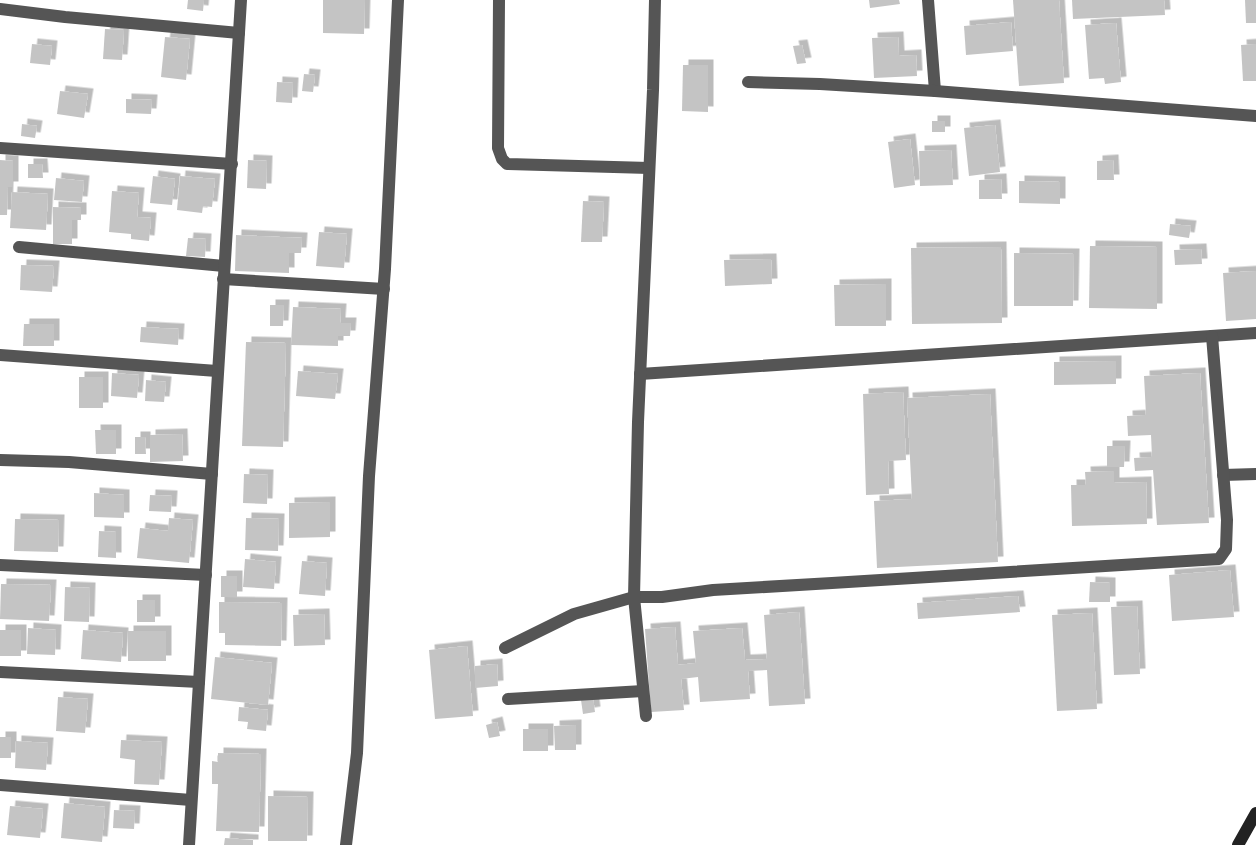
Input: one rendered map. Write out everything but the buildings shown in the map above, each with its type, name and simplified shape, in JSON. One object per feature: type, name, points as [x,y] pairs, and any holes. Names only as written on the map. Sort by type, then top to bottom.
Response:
[{"type":"street","points":[[189,845],[241,0]]},
{"type":"street","points":[[346,845],[357,753],[369,476],[384,289],[398,0]]},
{"type":"street","points":[[499,0],[498,148],[502,159],[507,164],[649,168]]},
{"type":"street","points":[[646,716],[634,597],[640,374],[655,0]]},
{"type":"street","points":[[928,0],[935,91]]},
{"type":"street","points":[[0,9],[239,33]]},
{"type":"street","points":[[748,82],[935,91],[1256,116]]},
{"type":"street","points":[[0,148],[232,164]]},
{"type":"street","points":[[19,247],[224,273],[384,289]]},
{"type":"street","points":[[640,374],[1256,333]]},
{"type":"street","points":[[504,648],[574,614],[634,597],[662,597],[713,590],[1219,559],[1226,549],[1227,520],[1212,336]]},
{"type":"street","points":[[0,355],[217,371]]},
{"type":"street","points":[[0,460],[69,462],[212,474]]},
{"type":"street","points":[[1223,475],[1256,474]]},
{"type":"street","points":[[0,565],[206,575]]},
{"type":"street","points":[[0,672],[199,682]]},
{"type":"street","points":[[508,699],[643,691]]},
{"type":"street","points":[[0,785],[191,800]]},
{"type":"street","points":[[1238,845],[1256,813]]}]
